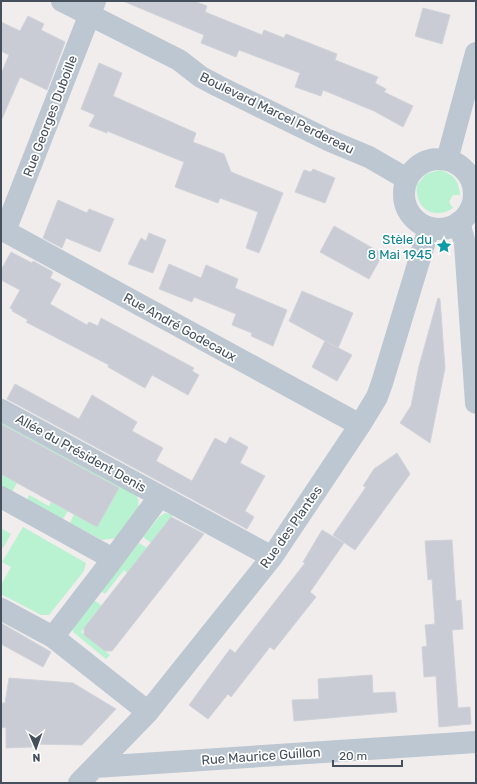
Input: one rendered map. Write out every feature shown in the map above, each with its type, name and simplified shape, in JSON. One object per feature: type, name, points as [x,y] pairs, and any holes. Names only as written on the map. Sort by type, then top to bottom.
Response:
[{"type":"street","name":"Boulevard Marcel Perdereau","points":[[62,1],[92,8],[179,60],[218,86],[328,140],[369,157],[407,179]]},
{"type":"street","name":"Rue Georges Duboille","points":[[3,230],[92,8]]},
{"type":"street","points":[[447,160],[476,53]]},
{"type":"street","points":[[468,215],[440,229],[430,228],[420,224],[407,209],[404,189],[407,179],[414,169],[423,162],[435,159],[447,160],[465,170],[470,179],[473,194],[468,215],[465,244],[476,403]]},
{"type":"street","name":"Rue des Plantes","points":[[79,783],[148,712],[272,557],[360,426],[377,397],[382,383],[430,228]]},
{"type":"street","name":"Rue André Godecaux","points":[[3,230],[360,426]]},
{"type":"street","name":"Allée du Président Denis","points":[[1,410],[272,557]]},
{"type":"street","name":"Allée du Président Denis","points":[[53,637],[160,496]]},
{"type":"street","points":[[1,497],[113,559]]},
{"type":"street","points":[[1,609],[53,637],[148,712]]},
{"type":"street","name":"Rue Maurice Guillon","points":[[95,767],[476,742]]},
{"type":"green space","points":[[440,170],[449,174],[455,179],[460,195],[453,195],[449,202],[453,208],[446,212],[439,213],[427,210],[422,206],[417,193],[417,185],[426,174]]},
{"type":"green space","points":[[1,421],[136,495],[138,506],[129,524],[116,538],[102,540],[70,523],[74,514],[1,434]]},
{"type":"green space","points":[[1,474],[17,483],[12,492],[1,486]]},
{"type":"green space","points":[[29,495],[49,506],[51,502],[68,511],[63,519],[27,500]]},
{"type":"green space","points":[[165,513],[173,515],[151,543],[143,537],[159,517]]},
{"type":"green space","points":[[23,527],[86,563],[84,571],[49,615],[41,615],[1,594],[1,585],[11,567],[2,562]]},
{"type":"green space","points":[[1,528],[11,534],[3,548],[1,547]]},
{"type":"green space","points":[[139,543],[147,548],[127,573],[124,570],[105,594],[101,591]]},
{"type":"green space","points":[[94,600],[102,606],[81,632],[110,655],[106,659],[73,632],[73,628]]},
{"type":"building","points":[[123,1],[194,1],[207,6],[205,12],[262,35],[264,30],[284,38],[286,34],[337,54],[335,60],[378,77],[375,83],[386,89],[384,92],[413,106],[403,127],[374,111],[323,90],[321,96],[295,87],[300,73],[239,50],[236,57],[201,43],[204,35]]},
{"type":"building","points":[[423,8],[450,15],[442,44],[415,36]]},
{"type":"building","points":[[28,16],[44,24],[41,30],[65,42],[47,90],[20,77],[1,121],[1,74],[9,55],[1,51],[1,22],[20,31]]},
{"type":"building","points":[[99,63],[122,73],[113,96],[196,133],[193,142],[224,154],[231,172],[283,193],[259,253],[246,248],[258,212],[220,198],[218,203],[175,187],[184,162],[107,131],[107,133],[89,126],[95,115],[81,109]]},
{"type":"building","points":[[313,169],[335,178],[325,203],[295,192],[304,170],[311,172]]},
{"type":"building","points":[[58,200],[87,213],[89,209],[114,219],[100,252],[66,238],[62,248],[43,238]]},
{"type":"building","points":[[334,226],[383,254],[369,279],[320,252]]},
{"type":"building","points":[[149,233],[166,240],[153,273],[128,264],[141,238],[146,241]]},
{"type":"building","points":[[11,252],[32,263],[33,261],[53,272],[50,278],[61,284],[50,304],[87,325],[89,322],[98,326],[101,318],[194,368],[192,371],[199,375],[188,395],[152,375],[145,388],[108,367],[109,365],[26,322],[28,320],[12,311],[13,310],[10,308],[20,290],[1,280],[1,270]]},
{"type":"building","points":[[169,264],[201,278],[206,265],[238,279],[235,288],[287,310],[273,346],[251,336],[252,333],[232,325],[236,314],[194,297],[192,302],[159,289]]},
{"type":"building","points":[[302,291],[353,313],[338,348],[289,321]]},
{"type":"building","points":[[438,298],[440,299],[445,368],[430,443],[400,423],[411,406],[419,366]]},
{"type":"building","points":[[325,341],[352,355],[337,381],[312,367]]},
{"type":"building","points":[[15,384],[79,419],[92,395],[137,422],[132,431],[163,448],[156,461],[192,481],[215,438],[226,444],[230,437],[248,447],[240,463],[265,476],[245,511],[254,517],[247,529],[7,399]]},
{"type":"building","points":[[1,424],[119,488],[97,527],[1,474]]},
{"type":"building","points":[[397,453],[410,474],[355,550],[333,535],[366,487],[363,486],[374,469]]},
{"type":"building","points":[[171,517],[204,534],[112,651],[105,651],[84,635],[84,628]]},
{"type":"building","points":[[322,530],[344,543],[310,592],[316,597],[274,650],[270,647],[231,697],[228,694],[208,719],[189,705],[230,649],[235,653],[305,563],[303,562]]},
{"type":"building","points":[[452,540],[456,601],[461,600],[463,629],[452,630],[458,708],[470,707],[471,724],[439,727],[436,676],[424,677],[422,647],[427,646],[425,625],[435,624],[432,579],[428,580],[425,541]]},
{"type":"building","points":[[1,623],[51,652],[43,667],[1,644]]},
{"type":"building","points":[[372,675],[373,693],[395,692],[397,712],[294,721],[292,700],[319,699],[318,679]]},
{"type":"building","points":[[9,678],[73,683],[116,709],[82,745],[32,744],[32,747],[6,748],[6,727],[1,728],[1,703],[5,703]]},
{"type":"place","name":"Stèle du 8 Mai 1945","points":[[444,246]]}]
